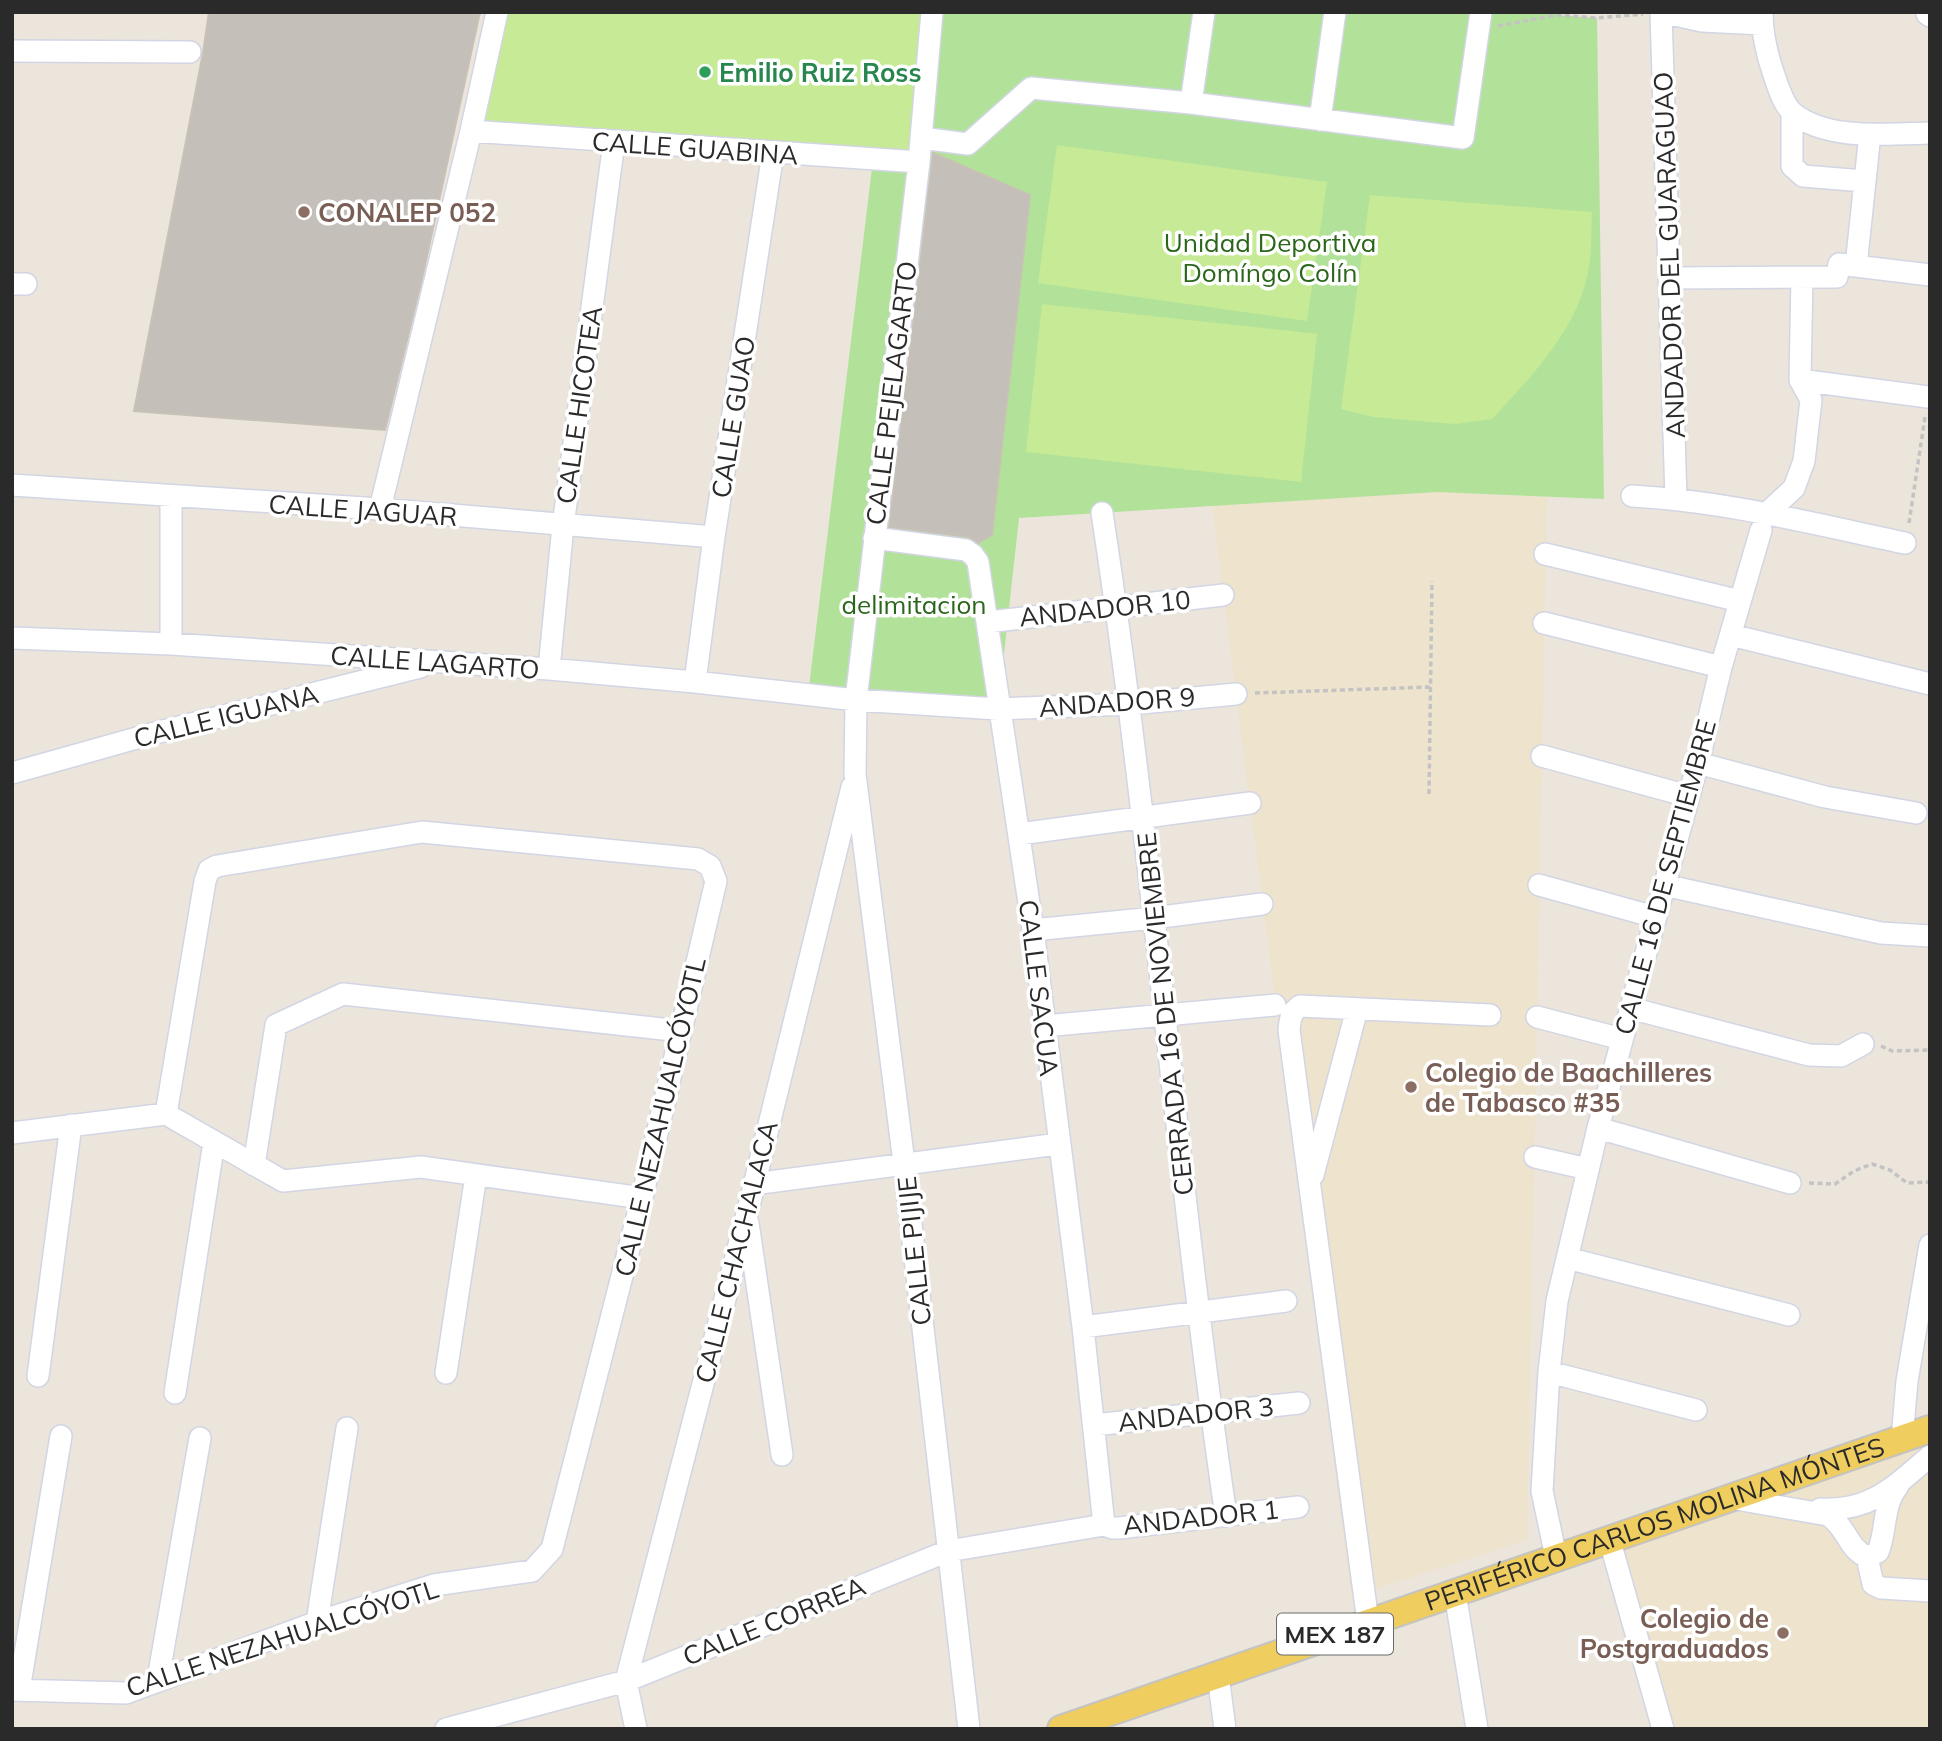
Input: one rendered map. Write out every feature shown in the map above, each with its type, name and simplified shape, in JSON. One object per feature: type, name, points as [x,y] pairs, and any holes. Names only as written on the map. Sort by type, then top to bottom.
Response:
[{"type":"main road","name":"PERIFÉRICO CARLOS MOLINA MÓNTES","points":[[1061,1729],[1108,1721],[1217,1675],[1930,1429]]},
{"type":"street","points":[[380,509],[497,12]]},
{"type":"street","name":"CALLE PEJELAGARTO","points":[[855,774],[856,700],[919,162],[932,12]]},
{"type":"street","points":[[1191,103],[1204,12]]},
{"type":"street","points":[[1320,120],[1335,12]]},
{"type":"street","points":[[1661,12],[1702,21],[1762,18],[1768,58],[1777,85],[1792,112],[1792,166],[1803,176],[1864,181]]},
{"type":"street","name":"ANDADOR DEL GUARAGUAO","points":[[1661,12],[1676,499]]},
{"type":"street","points":[[921,138],[968,144],[1031,88],[1191,103],[1462,138],[1480,21]]},
{"type":"street","points":[[12,51],[190,52]]},
{"type":"street","points":[[1792,112],[1812,124],[1853,134],[1930,133]]},
{"type":"street","name":"CALLE GUABINA","points":[[471,131],[919,162]]},
{"type":"street","points":[[1856,266],[1870,134]]},
{"type":"street","name":"CALLE HICOTEA","points":[[549,669],[563,526],[614,142]]},
{"type":"street","name":"CALLE GUAO","points":[[695,682],[773,153]]},
{"type":"street","points":[[1671,278],[1837,278],[1839,264],[1930,275]]},
{"type":"street","points":[[1763,522],[1794,488],[1804,461],[1811,400],[1800,380],[1802,277]]},
{"type":"street","points":[[1800,380],[1928,397]]},
{"type":"street","name":"CALLE JAGUAR","points":[[12,485],[380,509],[715,537]]},
{"type":"street","points":[[1632,496],[1676,499],[1763,522],[1906,543]]},
{"type":"street","points":[[171,497],[172,645]]},
{"type":"street","name":"CERRADA 16 DE NOVIEMBRE","points":[[1102,513],[1130,704],[1199,1312],[1226,1516]]},
{"type":"street","name":"CALLE 16 DE SEPTIEMBRE","points":[[1556,1557],[1542,1491],[1549,1372],[1557,1301],[1598,1128],[1698,763],[1720,667],[1763,522]]},
{"type":"street","name":"CALLE SACUA","points":[[874,538],[966,550],[978,562],[1033,930],[1083,1327],[1104,1525]]},
{"type":"street","points":[[1545,554],[1740,601]]},
{"type":"street","name":"ANDADOR 10","points":[[988,622],[1223,595]]},
{"type":"street","points":[[1544,623],[1720,667]]},
{"type":"street","points":[[1731,635],[1930,684]]},
{"type":"street","name":"CALLE LAGARTO","points":[[12,638],[172,645],[549,669],[856,700]]},
{"type":"street","name":"CALLE IGUANA","points":[[12,773],[151,734],[440,662]]},
{"type":"street","name":"ANDADOR 9","points":[[856,700],[998,709],[1130,704],[1236,694]]},
{"type":"street","points":[[1542,757],[1688,796]]},
{"type":"street","points":[[1698,763],[1825,797],[1916,813]]},
{"type":"street","name":"CALLE PIJIJE","points":[[855,774],[904,1163],[969,1729]]},
{"type":"street","name":"CALLE CHACHALACA","points":[[636,1729],[626,1681],[747,1214],[855,774]]},
{"type":"street","points":[[1019,835],[1250,803]]},
{"type":"street","name":"CALLE NEZAHUALCÓYOTL","points":[[16,1690],[126,1693],[317,1622],[434,1585],[532,1571],[552,1549],[642,1198],[716,881],[710,866],[698,859],[422,832],[217,866],[209,870],[166,1114]]},
{"type":"street","points":[[1539,884],[1655,917]]},
{"type":"street","points":[[1664,886],[1881,933],[1930,936]]},
{"type":"street","points":[[1033,930],[1262,904]]},
{"type":"street","points":[[254,1165],[276,1025],[343,995],[681,1031]]},
{"type":"street","points":[[1044,1026],[1275,1005]]},
{"type":"street","points":[[1368,1622],[1289,1030],[1290,1020],[1294,1010],[1300,1006],[1490,1015]]},
{"type":"street","points":[[1630,1008],[1809,1055],[1840,1056],[1863,1044]]},
{"type":"street","points":[[1310,1187],[1357,1009]]},
{"type":"street","points":[[1537,1017],[1622,1039]]},
{"type":"street","points":[[12,1133],[166,1114],[283,1181],[421,1167],[642,1198]]},
{"type":"street","points":[[38,1376],[71,1125]]},
{"type":"street","points":[[1598,1128],[1790,1183]]},
{"type":"street","points":[[175,1393],[215,1142]]},
{"type":"street","points":[[753,1184],[1058,1144]]},
{"type":"street","points":[[1535,1157],[1588,1169]]},
{"type":"street","points":[[446,1373],[476,1175]]},
{"type":"street","points":[[747,1214],[782,1455]]},
{"type":"street","points":[[1902,1439],[1907,1381],[1930,1245]]},
{"type":"street","points":[[1567,1258],[1789,1315]]},
{"type":"street","points":[[1083,1327],[1286,1301]]},
{"type":"street","points":[[1549,1372],[1696,1410]]},
{"type":"street","name":"ANDADOR 3","points":[[1094,1425],[1299,1403]]},
{"type":"street","points":[[317,1622],[347,1428]]},
{"type":"street","points":[[16,1690],[61,1436]]},
{"type":"street","points":[[158,1679],[200,1438]]},
{"type":"street","points":[[1730,1498],[1800,1508],[1854,1508],[1874,1500],[1930,1456]]},
{"type":"street","points":[[1867,1557],[1878,1552],[1884,1539],[1889,1499],[1904,1478]]},
{"type":"street","name":"ANDADOR 1","points":[[1104,1525],[1112,1528],[1298,1507]]},
{"type":"street","points":[[1800,1508],[1828,1515],[1840,1522],[1854,1549],[1867,1557],[1873,1584],[1881,1588],[1930,1591]]},
{"type":"street","name":"CALLE CORREA","points":[[446,1729],[626,1681],[948,1551],[1104,1525]]},
{"type":"street","points":[[1609,1538],[1663,1729]]},
{"type":"street","points":[[1455,1593],[1477,1729]]},
{"type":"street","points":[[1217,1675],[1225,1729]]},
{"type":"path","points":[[1480,21],[1557,15],[1597,18],[1661,12]]},
{"type":"path","points":[[1906,543],[1928,397]]},
{"type":"path","points":[[1429,794],[1432,581]]},
{"type":"path","points":[[1236,694],[1430,687]]},
{"type":"path","points":[[1863,1044],[1879,1045],[1892,1051],[1930,1050]]},
{"type":"path","points":[[1790,1183],[1835,1184],[1854,1171],[1872,1164],[1891,1170],[1907,1183],[1930,1182]]},
{"type":"shaded area","name":"Colegio de Baachilleres de Tabasco #35","points":[[1437,492],[1547,497],[1527,1540],[1351,1597],[1212,506]]},
{"type":"shaded area","name":"Colegio de Postgraduados","points":[[1930,1429],[1930,1729],[1663,1729],[1609,1538]]},
{"type":"green space","name":"Emilio Ruiz Ross","points":[[497,12],[932,12],[919,162],[471,131]]},
{"type":"green space","name":"Unidad Deportiva Domíngo Colín","points":[[887,12],[1557,12],[1557,15],[1597,18],[1604,499],[1437,492],[1019,518],[998,709],[808,695],[873,160]]},
{"type":"green space","points":[[1057,145],[1327,182],[1307,321],[1038,283]]},
{"type":"green space","points":[[1370,195],[1592,212],[1589,266],[1576,310],[1538,368],[1492,419],[1455,424],[1373,417],[1341,409]]},
{"type":"green space","points":[[1042,304],[1317,334],[1301,482],[1026,452]]},
{"type":"building","name":"CONALEP 052","points":[[209,12],[480,12],[422,279],[385,430],[134,411]]},
{"type":"building","points":[[933,153],[1030,195],[992,535],[978,543],[968,537],[889,527]]},
{"type":"place","name":"Emilio Ruiz Ross","points":[[705,72]]},
{"type":"place","name":"CONALEP 052","points":[[304,212]]},
{"type":"place","name":"Colegio de Baachilleres de Tabasco #35","points":[[1411,1087]]},
{"type":"place","name":"Colegio de Postgraduados","points":[[1783,1633]]},
{"type":"park label","name":"delimitacion","points":[[914,604]]}]
